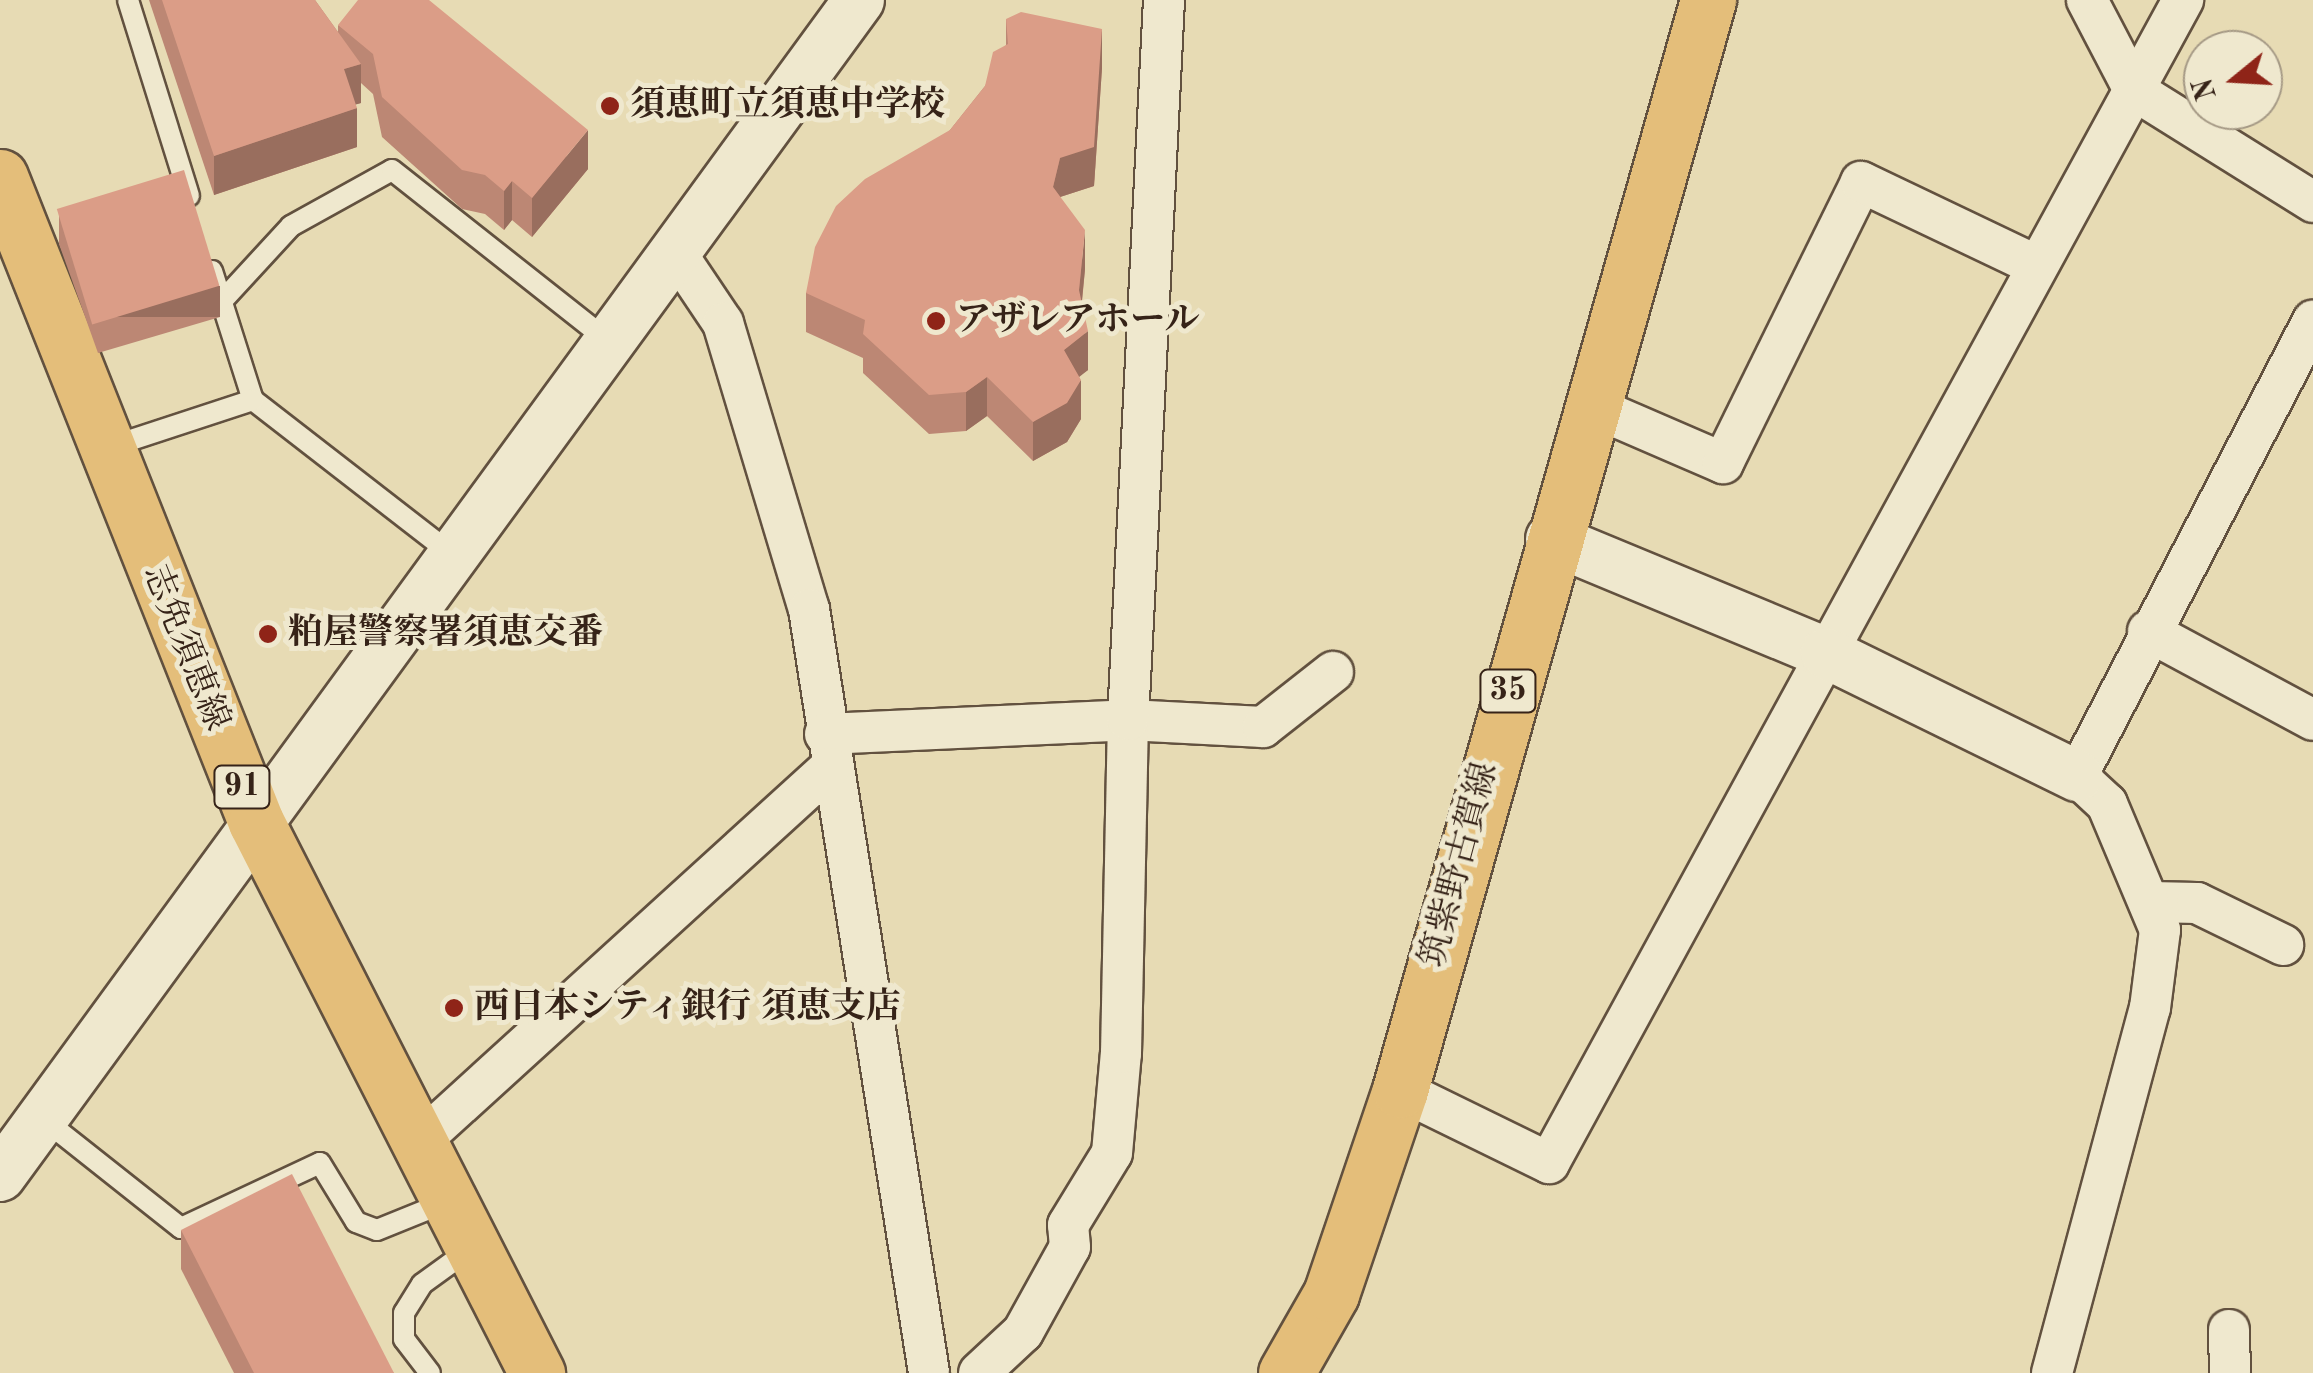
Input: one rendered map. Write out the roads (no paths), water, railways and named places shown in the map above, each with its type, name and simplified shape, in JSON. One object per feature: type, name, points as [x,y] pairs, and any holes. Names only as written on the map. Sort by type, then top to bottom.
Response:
[{"type":"main road","name":"筑紫野古賀線","points":[[1286,1373],[1332,1294],[1400,1090],[1551,539],[1708,0]]},
{"type":"main road","name":"志免須恵線","points":[[3,197],[256,822],[460,1225],[528,1370]]},
{"type":"street","points":[[0,1176],[859,0]]},
{"type":"street","points":[[979,1373],[1023,1332],[1070,1247],[1068,1225],[1112,1153],[1122,1053],[1128,720],[1164,0]]},
{"type":"street","points":[[2087,0],[2134,90],[2313,202]]},
{"type":"street","points":[[1400,1090],[1549,1164],[2183,0]]},
{"type":"street","points":[[1590,405],[1723,463],[1861,182],[2037,266]]},
{"type":"street","points":[[676,253],[723,323],[809,609],[827,751],[929,1373]]},
{"type":"street","points":[[2076,776],[2148,631],[2312,325]]},
{"type":"street","points":[[1551,539],[1826,654],[2076,776],[2108,804],[2160,930],[2150,1008],[2052,1373]]},
{"type":"street","points":[[2148,631],[2313,720]]},
{"type":"street","points":[[418,1143],[827,751],[1128,720],[1263,727],[1333,672]]},
{"type":"street","points":[[2151,902],[2198,903],[2283,945]]},
{"type":"street","points":[[2229,1330],[2230,1373]]},
{"type":"lane","points":[[128,0],[253,400],[452,555]]},
{"type":"lane","points":[[222,301],[291,226],[392,170],[610,342]]},
{"type":"lane","points":[[106,448],[253,400]]},
{"type":"lane","points":[[42,1118],[182,1228],[320,1163],[356,1222],[377,1230],[460,1225]]},
{"type":"lane","points":[[430,1373],[404,1339],[404,1313],[460,1225]]},
{"type":"place","name":"須恵町立須恵中学校","points":[[610,106]]},
{"type":"place","name":"アザレアホール","points":[[936,321]]},
{"type":"place","name":"粕屋警察署須恵交番","points":[[268,634]]},
{"type":"place","name":"西日本シティ銀行 須恵支店","points":[[454,1008]]}]
